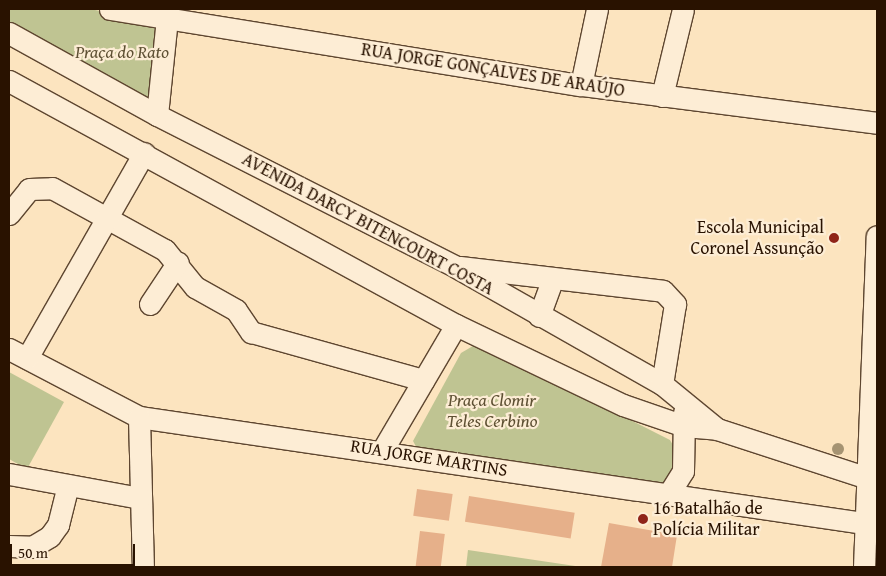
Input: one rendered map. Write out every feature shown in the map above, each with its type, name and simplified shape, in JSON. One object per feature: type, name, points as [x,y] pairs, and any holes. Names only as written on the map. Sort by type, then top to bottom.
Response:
[{"type":"street","name":"RUA JORGE GONÇALVES DE ARAÚJO","points":[[110,9],[168,14],[581,85],[877,122]]},
{"type":"street","points":[[581,85],[596,9]]},
{"type":"street","points":[[662,96],[683,9]]},
{"type":"street","points":[[157,116],[168,14]]},
{"type":"street","name":"AVENIDA DARCY BITENCOURT COSTA","points":[[9,33],[157,116],[456,267],[539,316],[662,384],[684,399],[717,429]]},
{"type":"street","name":"AVENIDA DARCY BITENCOURT COSTA","points":[[9,80],[456,325],[623,405],[684,426],[717,429],[873,480]]},
{"type":"street","points":[[18,354],[107,218],[144,153]]},
{"type":"street","points":[[9,214],[29,189],[42,185],[154,242],[178,262],[195,287],[236,310],[251,332],[423,380]]},
{"type":"street","points":[[864,567],[864,523],[873,480],[877,236]]},
{"type":"street","points":[[150,304],[178,262]]},
{"type":"street","points":[[456,267],[553,278],[669,296],[675,304],[662,384]]},
{"type":"street","points":[[539,316],[553,278]]},
{"type":"street","points":[[382,451],[456,325]]},
{"type":"street","name":"RUA JORGE MARTINS","points":[[18,354],[139,416],[864,523]]},
{"type":"street","points":[[668,495],[682,471],[684,399]]},
{"type":"street","points":[[139,416],[143,567]]},
{"type":"street","points":[[9,474],[140,498]]},
{"type":"street","points":[[9,546],[32,546],[50,536],[58,525],[68,485]]},
{"type":"green space","name":"Praça do Rato","points":[[9,9],[90,9],[159,23],[155,110],[9,29]]},
{"type":"green space","name":"Praça Clomir Teles Cerbino","points":[[478,343],[670,440],[681,459],[677,477],[659,488],[421,456],[413,441],[461,353]]},
{"type":"green space","points":[[9,372],[64,402],[27,469],[9,459]]},
{"type":"green space","points":[[468,550],[582,567],[466,567]]},
{"type":"building","points":[[417,489],[453,494],[449,521],[413,516]]},
{"type":"building","points":[[469,496],[575,513],[571,538],[465,522]]},
{"type":"building","points":[[609,523],[677,535],[672,567],[601,567]]},
{"type":"building","points":[[420,531],[445,534],[441,567],[416,567]]},
{"type":"place","name":"Escola Municipal Coronel Assunção","points":[[834,238]]},
{"type":"place","name":"16 Batalhão de Polícia Militar","points":[[643,519]]}]
